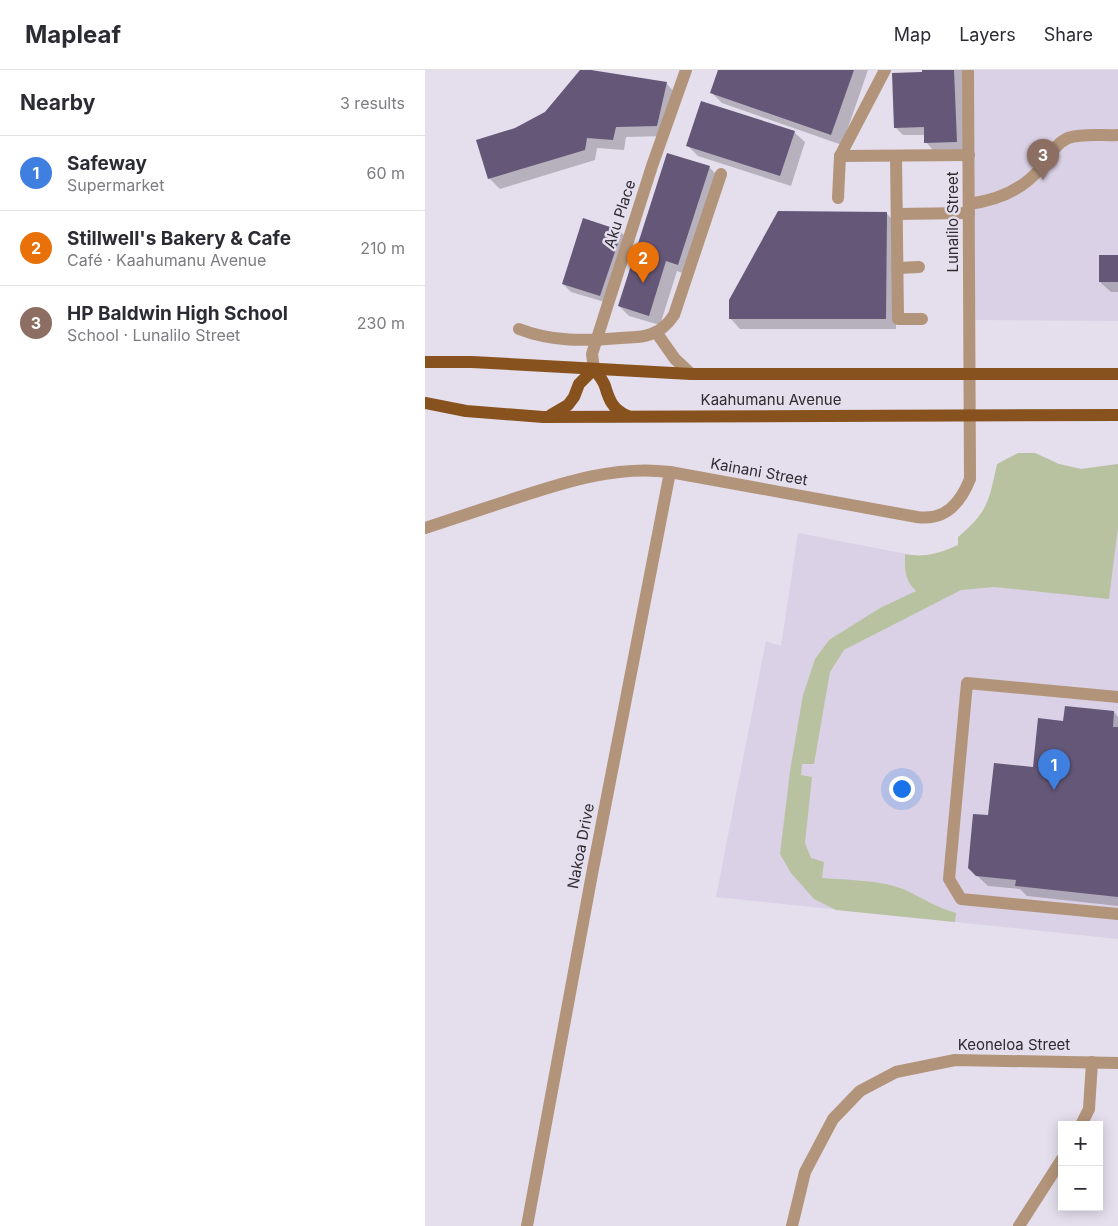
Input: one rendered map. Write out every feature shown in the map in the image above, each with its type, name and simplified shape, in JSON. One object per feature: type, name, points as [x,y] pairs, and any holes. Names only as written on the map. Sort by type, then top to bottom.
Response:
[{"type":"main road","name":"Kaahumanu Avenue","points":[[425,362],[472,362],[691,374],[1118,374]]},
{"type":"main road","points":[[543,417],[552,415],[565,408],[574,397],[579,384],[594,369],[605,385],[610,402],[621,412],[631,416]]},
{"type":"main road","name":"Kaahumanu Avenue","points":[[425,403],[466,411],[543,417],[1118,416]]},
{"type":"street","name":"Aku Place","points":[[594,369],[592,354],[652,166],[686,70]]},
{"type":"street","points":[[838,198],[840,156],[885,70]]},
{"type":"street","name":"Lunalilo Street","points":[[968,70],[970,374]]},
{"type":"street","points":[[897,214],[969,209],[1023,185],[1040,169],[1054,149],[1066,139],[1078,136],[1118,136]]},
{"type":"street","points":[[840,156],[969,155]]},
{"type":"street","points":[[897,156],[898,319],[922,319]]},
{"type":"street","points":[[519,329],[547,338],[597,340],[642,337],[665,327],[674,315],[721,174]]},
{"type":"street","points":[[898,268],[919,267]]},
{"type":"street","points":[[656,332],[675,359],[691,374]]},
{"type":"street","name":"Kainani Street","points":[[425,528],[576,480],[635,471],[670,472],[927,519],[938,517],[954,505],[970,479],[970,374]]},
{"type":"street","name":"Nakoa Drive","points":[[527,1226],[590,884],[670,472]]},
{"type":"street","points":[[1118,697],[967,683],[949,879],[961,899],[1118,914]]},
{"type":"street","name":"Keoneloa Street","points":[[792,1226],[805,1172],[833,1119],[860,1091],[897,1072],[955,1060],[1118,1063]]},
{"type":"street","points":[[1083,1121],[1089,1109],[1091,1062]]},
{"type":"street","points":[[1019,1226],[1058,1165]]},
{"type":"shaded area","points":[[968,70],[1118,70],[1118,321],[970,320]]},
{"type":"shaded area","points":[[1018,453],[1035,453],[1059,464],[1081,469],[1118,464],[1118,939],[716,897],[766,641],[781,646],[798,533],[917,556],[937,554],[976,538],[993,520]]},
{"type":"green space","points":[[1018,453],[1035,453],[1059,464],[1081,469],[1118,464],[1118,527],[1109,599],[994,587],[961,590],[844,650],[830,672],[814,764],[802,764],[801,775],[812,777],[805,843],[811,858],[824,862],[822,878],[863,881],[894,886],[956,913],[955,922],[836,910],[814,899],[791,873],[780,854],[790,771],[803,695],[815,659],[829,640],[880,608],[916,591],[907,578],[905,554],[932,554],[958,545],[958,537],[976,520],[986,505],[997,464]]},
{"type":"building","points":[[580,70],[591,70],[667,82],[657,126],[616,127],[613,140],[587,138],[585,150],[488,179],[476,140],[515,128],[545,112]]},
{"type":"building","points":[[718,70],[854,70],[831,135],[710,93]]},
{"type":"building","points":[[922,70],[954,70],[957,142],[924,143],[924,127],[894,128],[892,73],[922,72]]},
{"type":"building","points":[[701,101],[795,131],[780,176],[686,146]]},
{"type":"building","points":[[667,153],[710,166],[678,265],[666,261],[649,316],[618,306]]},
{"type":"building","points":[[778,211],[887,212],[886,319],[729,319],[729,300]]},
{"type":"building","points":[[583,218],[622,231],[600,296],[562,284]]},
{"type":"building","points":[[1099,255],[1118,255],[1118,282],[1099,282]]},
{"type":"building","points":[[1065,706],[1114,711],[1113,727],[1118,727],[1118,897],[1015,886],[1016,880],[976,876],[968,868],[973,814],[988,815],[994,763],[1033,767],[1038,718],[1063,721]]},
{"type":"place","name":"HP Baldwin High School","points":[[1043,180]]},
{"type":"place","name":"Stillwell's Bakery & Cafe","points":[[643,283]]},
{"type":"place","name":"Safeway","points":[[1054,790]]}]
